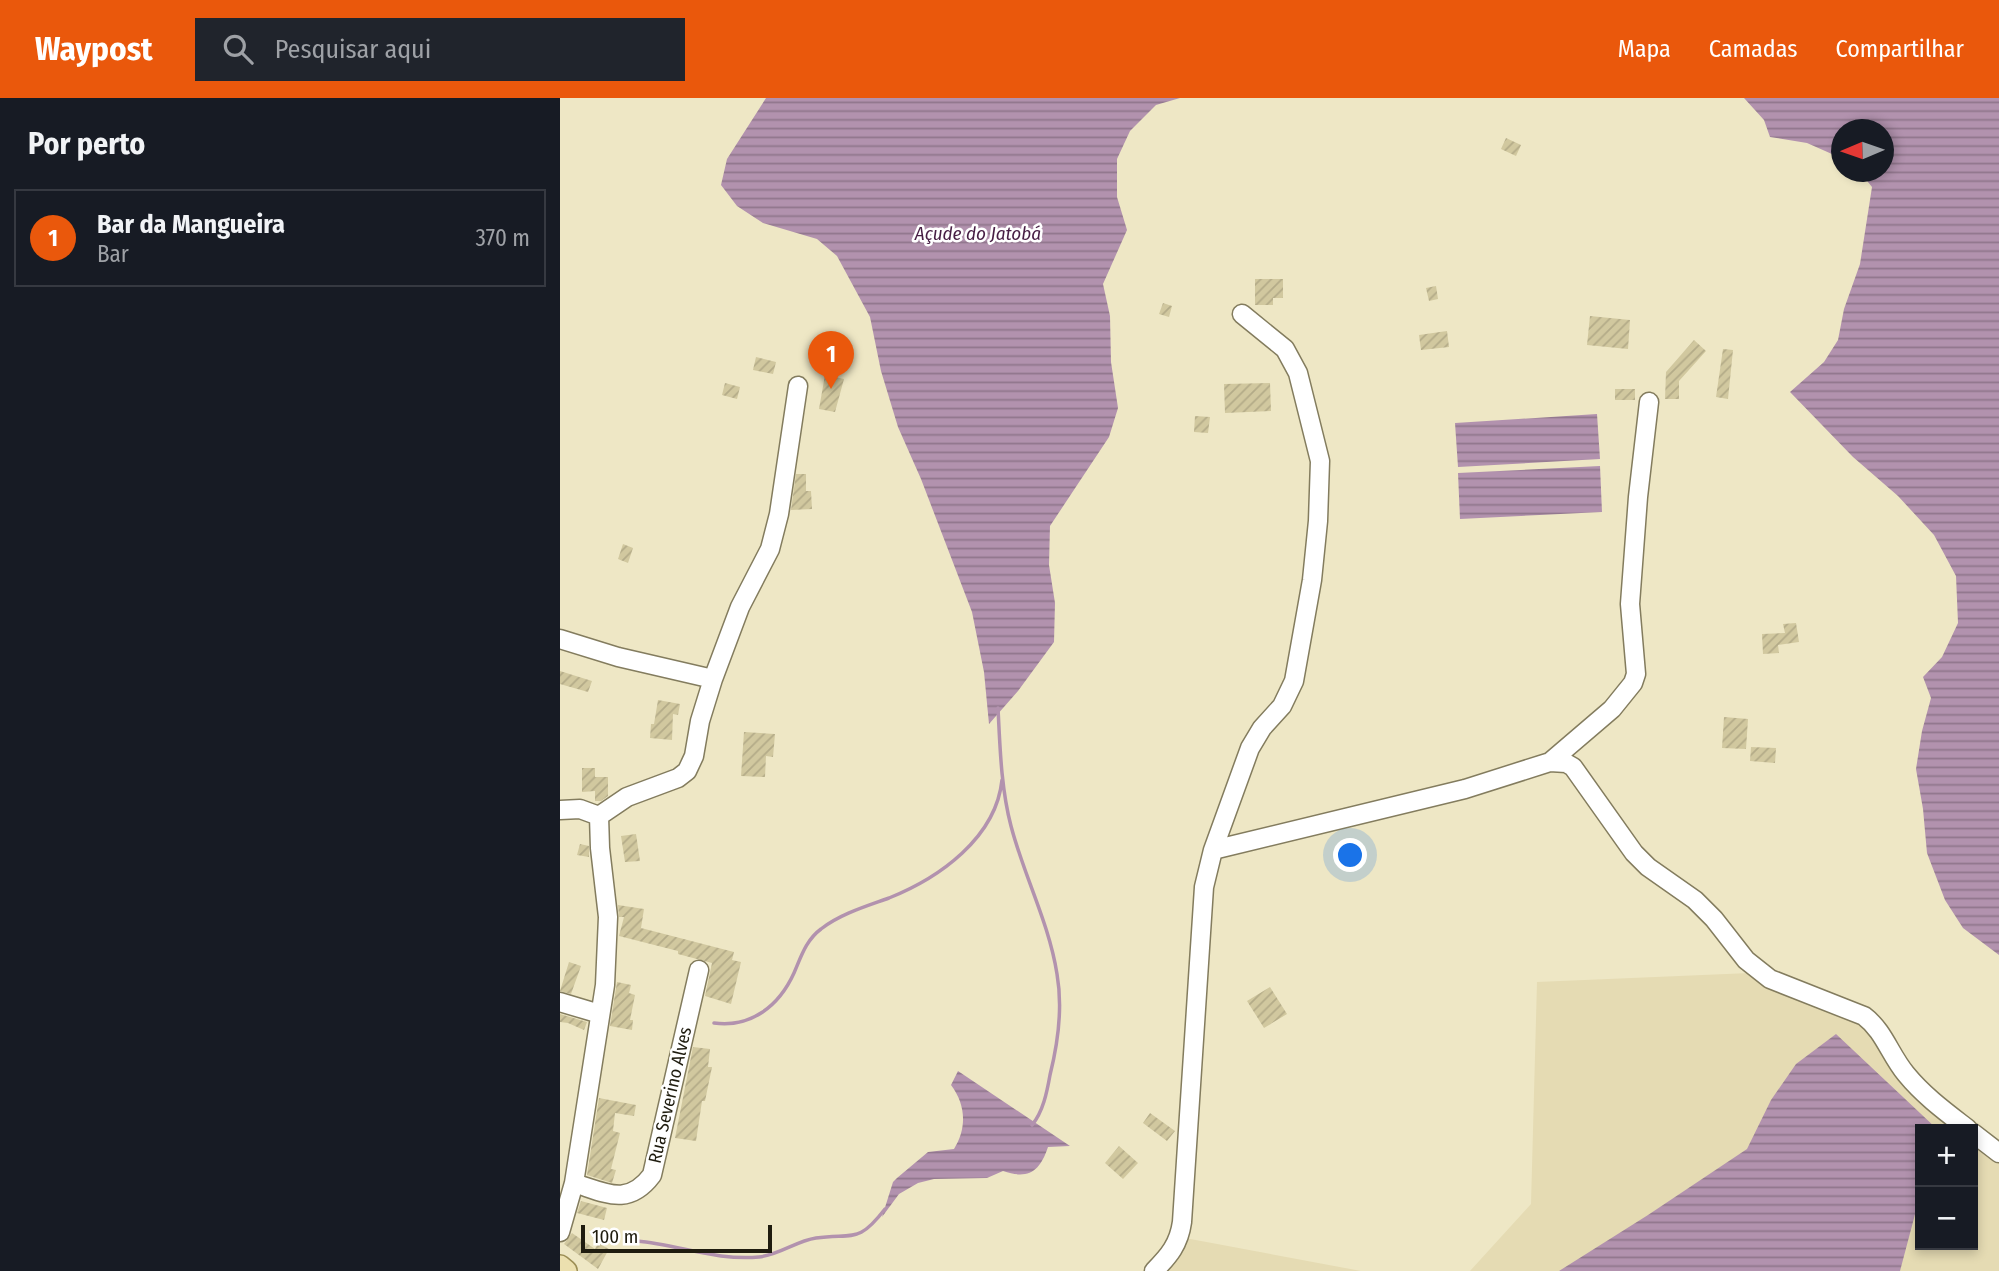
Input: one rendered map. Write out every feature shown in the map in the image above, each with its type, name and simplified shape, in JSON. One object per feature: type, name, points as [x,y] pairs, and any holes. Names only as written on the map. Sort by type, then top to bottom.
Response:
[{"type":"main road","points":[[560,1266],[565,1271]]},
{"type":"street","points":[[1154,1271],[1175,1247],[1180,1236],[1204,887],[1213,850],[1250,748],[1262,728],[1282,706],[1294,681],[1311,580],[1321,484],[1320,461],[1293,361],[1285,349],[1242,314]]},
{"type":"street","points":[[599,816],[627,797],[678,778],[687,771],[694,756],[700,721],[713,679],[740,607],[770,549],[779,514],[798,386]]},
{"type":"street","points":[[1550,762],[1612,709],[1633,683],[1636,674],[1630,604],[1638,497],[1650,402]]},
{"type":"street","points":[[560,639],[618,657],[713,679]]},
{"type":"street","points":[[1213,850],[1465,789],[1550,762],[1566,763],[1579,774],[1634,853],[1648,867],[1695,900],[1756,970],[1770,979],[1864,1016],[1874,1024],[1904,1072],[1927,1098],[1961,1124]]},
{"type":"street","points":[[560,810],[580,809],[599,816]]},
{"type":"street","points":[[560,1232],[574,1183],[605,985],[608,917],[599,816]]},
{"type":"street","name":"Rua Severino Alves","points":[[574,1183],[621,1196],[634,1194],[652,1175],[699,970]]},
{"type":"street","points":[[560,1002],[600,1014]]},
{"type":"street","points":[[1978,1137],[1999,1153]]},
{"type":"shaded area","points":[[1750,973],[1840,1009],[1975,1124],[1915,1124],[1915,1250],[1978,1250],[1978,1126],[1999,1144],[1999,1271],[1470,1271],[1531,1204],[1537,982]]},
{"type":"shaded area","points":[[1185,1238],[1361,1271],[1155,1271]]},
{"type":"water","name":"Açude do Jatobá","points":[[766,98],[1180,98],[1156,105],[1130,131],[1117,159],[1117,197],[1127,230],[1103,284],[1110,316],[1111,362],[1118,408],[1109,437],[1050,526],[1049,565],[1055,603],[1054,642],[1018,691],[989,724],[984,672],[972,612],[898,427],[881,371],[870,317],[837,256],[817,239],[763,223],[737,206],[721,185],[727,159]]},
{"type":"water","points":[[1744,98],[1999,98],[1999,955],[1963,928],[1945,900],[1927,853],[1916,769],[1931,698],[1923,677],[1942,657],[1958,623],[1956,576],[1934,535],[1898,496],[1853,457],[1790,392],[1824,362],[1838,340],[1844,309],[1860,264],[1872,187],[1868,182],[1894,182],[1894,119],[1831,119],[1831,154],[1807,143],[1770,137],[1764,120]]},
{"type":"water","points":[[1597,414],[1600,459],[1458,467],[1455,423]]},
{"type":"water","points":[[1600,466],[1602,512],[1460,519],[1458,473]]},
{"type":"water","points":[[1836,1034],[1932,1124],[1915,1124],[1915,1214],[1900,1271],[1559,1271],[1747,1149],[1771,1100],[1796,1064]]},
{"type":"water","points":[[958,1071],[1070,1146],[1048,1147],[1037,1168],[1027,1174],[1003,1171],[987,1178],[934,1179],[918,1183],[899,1194],[882,1217],[893,1182],[897,1178],[928,1152],[954,1149],[963,1125],[960,1100],[951,1085]]},
{"type":"building","points":[[1506,138],[1521,145],[1516,156],[1501,149]]},
{"type":"building","points":[[1255,279],[1283,279],[1283,298],[1273,298],[1273,305],[1255,305]]},
{"type":"building","points":[[1436,286],[1438,299],[1429,301],[1426,288]]},
{"type":"building","points":[[1163,303],[1172,306],[1169,317],[1159,314]]},
{"type":"building","points":[[1590,316],[1630,320],[1628,349],[1587,345]]},
{"type":"building","points":[[1447,331],[1449,347],[1421,350],[1419,335]]},
{"type":"building","points":[[1694,340],[1706,351],[1679,381],[1679,399],[1665,399],[1666,372]]},
{"type":"building","points":[[1723,349],[1733,350],[1728,399],[1716,397]]},
{"type":"building","points":[[756,357],[776,362],[773,374],[753,370]]},
{"type":"building","points":[[825,375],[844,379],[835,412],[819,409]]},
{"type":"building","points":[[725,383],[740,387],[737,399],[722,395]]},
{"type":"building","points":[[1270,383],[1271,411],[1225,413],[1224,384]]},
{"type":"building","points":[[1615,389],[1635,389],[1635,400],[1615,400]]},
{"type":"building","points":[[1195,416],[1210,417],[1208,433],[1194,432]]},
{"type":"building","points":[[796,474],[806,474],[806,491],[811,491],[812,509],[791,510]]},
{"type":"building","points":[[623,544],[633,548],[628,563],[618,559]]},
{"type":"building","points":[[1796,623],[1799,642],[1778,645],[1779,653],[1763,654],[1762,634],[1785,633],[1783,624]]},
{"type":"building","points":[[560,671],[592,681],[588,692],[560,684]]},
{"type":"building","points":[[658,700],[680,704],[678,715],[673,714],[672,740],[650,738]]},
{"type":"building","points":[[1724,717],[1748,719],[1746,749],[1722,748]]},
{"type":"building","points":[[744,732],[775,734],[773,757],[766,756],[765,777],[741,776]]},
{"type":"building","points":[[1751,747],[1776,748],[1775,763],[1750,761]]},
{"type":"building","points":[[582,768],[595,768],[595,777],[608,777],[608,796],[601,801],[595,801],[595,791],[582,792]]},
{"type":"building","points":[[636,834],[640,861],[625,862],[621,836]]},
{"type":"building","points":[[580,844],[589,846],[589,857],[577,855]]},
{"type":"building","points":[[618,905],[644,909],[641,928],[734,952],[732,960],[741,962],[731,1004],[705,996],[712,963],[619,936],[624,917],[619,917]]},
{"type":"building","points":[[569,962],[581,966],[571,994],[560,991]]},
{"type":"building","points":[[617,982],[631,985],[629,993],[635,995],[630,1020],[633,1020],[632,1030],[610,1026]]},
{"type":"building","points":[[1270,987],[1287,1014],[1264,1028],[1247,1001]]},
{"type":"building","points":[[560,1014],[587,1022],[584,1030],[560,1022]]},
{"type":"building","points":[[693,1047],[710,1049],[708,1067],[712,1067],[705,1101],[702,1101],[696,1141],[675,1138]]},
{"type":"building","points":[[599,1098],[636,1105],[634,1116],[615,1113],[613,1131],[620,1133],[611,1169],[616,1170],[612,1183],[587,1175]]},
{"type":"building","points":[[1150,1113],[1175,1131],[1167,1141],[1143,1123]]},
{"type":"building","points":[[1119,1146],[1138,1163],[1123,1179],[1105,1163]]},
{"type":"building","points":[[581,1201],[607,1208],[604,1220],[577,1213]]},
{"type":"building","points":[[572,1233],[595,1249],[598,1243],[609,1249],[598,1269],[564,1244]]},
{"type":"waterway","points":[[998,708],[1008,812],[1016,845],[1048,936],[1059,987],[1060,1012],[1055,1050],[1044,1102],[1032,1125]]},
{"type":"waterway","points":[[714,1023],[740,1022],[762,1012],[772,1005],[788,985],[808,944],[821,929],[845,915],[908,890],[962,853],[977,838],[989,820],[1002,780]]},
{"type":"waterway","points":[[637,1241],[728,1257],[759,1257],[816,1238],[855,1235],[868,1228],[885,1209]]},
{"type":"place","name":"Bar da Mangueira","points":[[831,389]]}]
